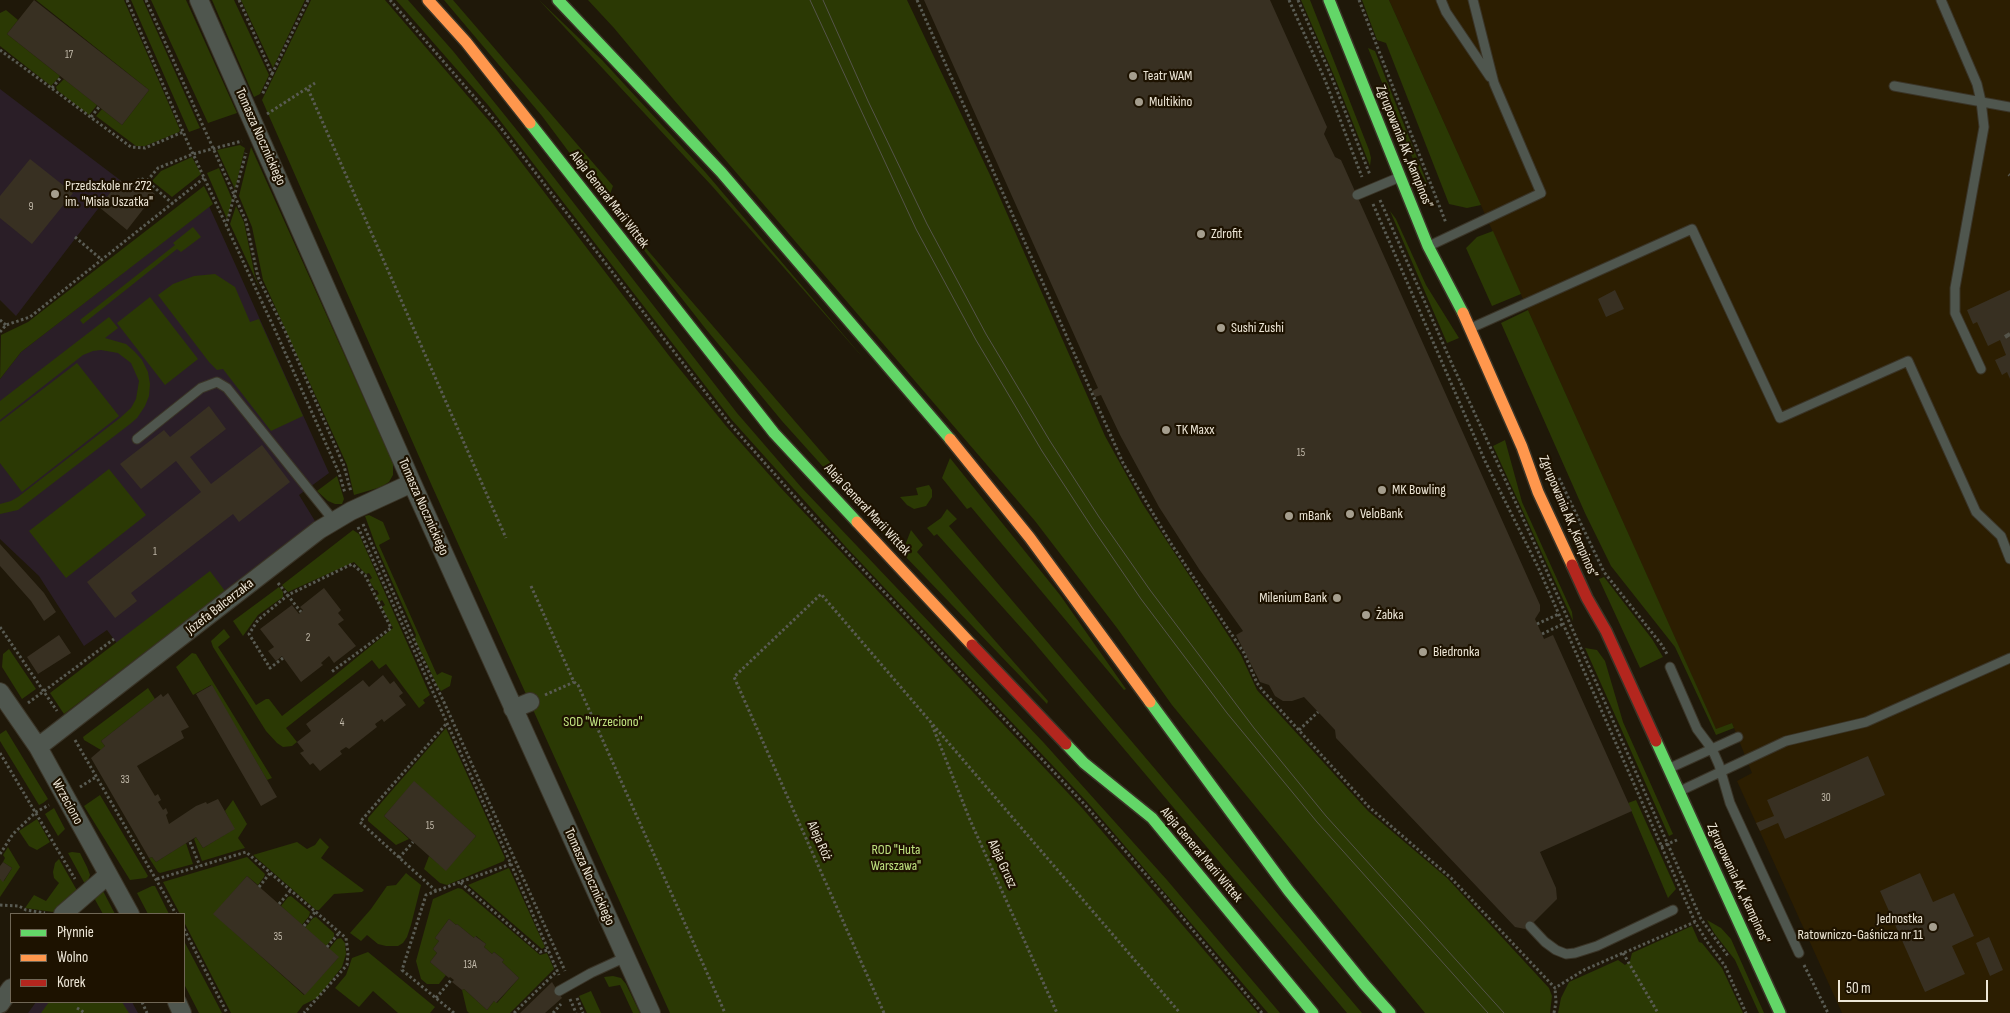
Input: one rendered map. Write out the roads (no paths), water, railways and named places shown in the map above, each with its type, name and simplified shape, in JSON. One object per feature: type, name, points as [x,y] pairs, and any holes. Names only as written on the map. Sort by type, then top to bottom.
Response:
[{"type":"main road","name":"Aleja Generał Marii Wittek","points":[[428,0],[466,42],[774,433],[940,612],[1084,763],[1152,818],[1313,1013]]},
{"type":"main road","points":[[558,0],[721,172],[940,426],[1030,538],[1288,890],[1364,984],[1390,1013]]},
{"type":"main road","name":"Zgrupowania AK „Kampinos”","points":[[1329,0],[1428,246],[1471,328],[1522,447],[1542,500],[1587,598],[1606,631],[1780,1013]]},
{"type":"street","name":"Tomasza Nocznickiego","points":[[199,0],[254,137],[651,1013]]},
{"type":"street","name":"Józefa Balcerzaka","points":[[38,747],[319,530],[350,511],[412,483]]},
{"type":"street","name":"Wrzeciono","points":[[0,692],[38,747],[129,913]]},
{"type":"street","points":[[513,709],[530,702]]},
{"type":"street","points":[[64,913],[108,875]]},
{"type":"street","points":[[0,1004],[10,989]]},
{"type":"lane","points":[[1440,0],[1446,12],[1494,83]]},
{"type":"lane","points":[[1428,246],[1541,193],[1494,83],[1474,0]]},
{"type":"lane","points":[[1941,0],[1977,84],[1982,102],[1984,127],[1955,288],[1955,313],[1981,369]]},
{"type":"lane","points":[[1894,86],[2010,107]]},
{"type":"lane","points":[[1357,195],[1400,177]]},
{"type":"lane","points":[[1471,328],[1692,228],[1780,418],[1908,361],[1976,512],[2001,536],[2010,559]]},
{"type":"lane","points":[[137,439],[201,388],[217,382],[227,388],[334,521]]},
{"type":"lane","points":[[1679,791],[1786,741],[1866,722],[2010,658]]},
{"type":"lane","points":[[1670,667],[1697,729],[1712,749],[1730,803],[1799,953]]},
{"type":"lane","points":[[1669,769],[1738,737]]},
{"type":"lane","points":[[1530,926],[1550,946],[1561,953],[1570,954],[1597,946],[1673,910]]},
{"type":"lane","points":[[562,989],[626,957]]},
{"type":"tram line","points":[[810,0],[916,229],[976,340],[1042,451],[1091,526],[1141,599],[1227,713],[1317,822],[1488,1013]]},
{"type":"tram line","points":[[823,0],[868,101],[927,224],[986,334],[1050,441],[1099,517],[1150,590],[1254,728],[1326,816],[1504,1013]]},
{"type":"railway","points":[[2005,337],[2010,334]]},
{"type":"place","name":"Teatr WAM","points":[[1133,76]]},
{"type":"place","name":"Multikino","points":[[1139,102]]},
{"type":"place","name":"Przedszkole nr 272 im. \"Misia Uszatka\"","points":[[55,194]]},
{"type":"place","name":"Zdrofit","points":[[1201,234]]},
{"type":"place","name":"Sushi Zushi","points":[[1221,328]]},
{"type":"place","name":"TK Maxx","points":[[1166,430]]},
{"type":"place","name":"MK Bowling","points":[[1382,490]]},
{"type":"place","name":"VeloBank","points":[[1350,514]]},
{"type":"place","name":"mBank","points":[[1289,516]]},
{"type":"place","name":"Milenium Bank","points":[[1337,598]]},
{"type":"place","name":"Żabka","points":[[1366,615]]},
{"type":"place","name":"Biedronka","points":[[1423,652]]},
{"type":"place","name":"Jednostka Ratowniczo-Gaśnicza nr 11","points":[[1933,927]]},
{"type":"park label","name":"SOD \"Wrzeciono\"","points":[[603,722]]},
{"type":"park label","name":"ROD \"Huta Warszawa\"","points":[[896,858]]}]
